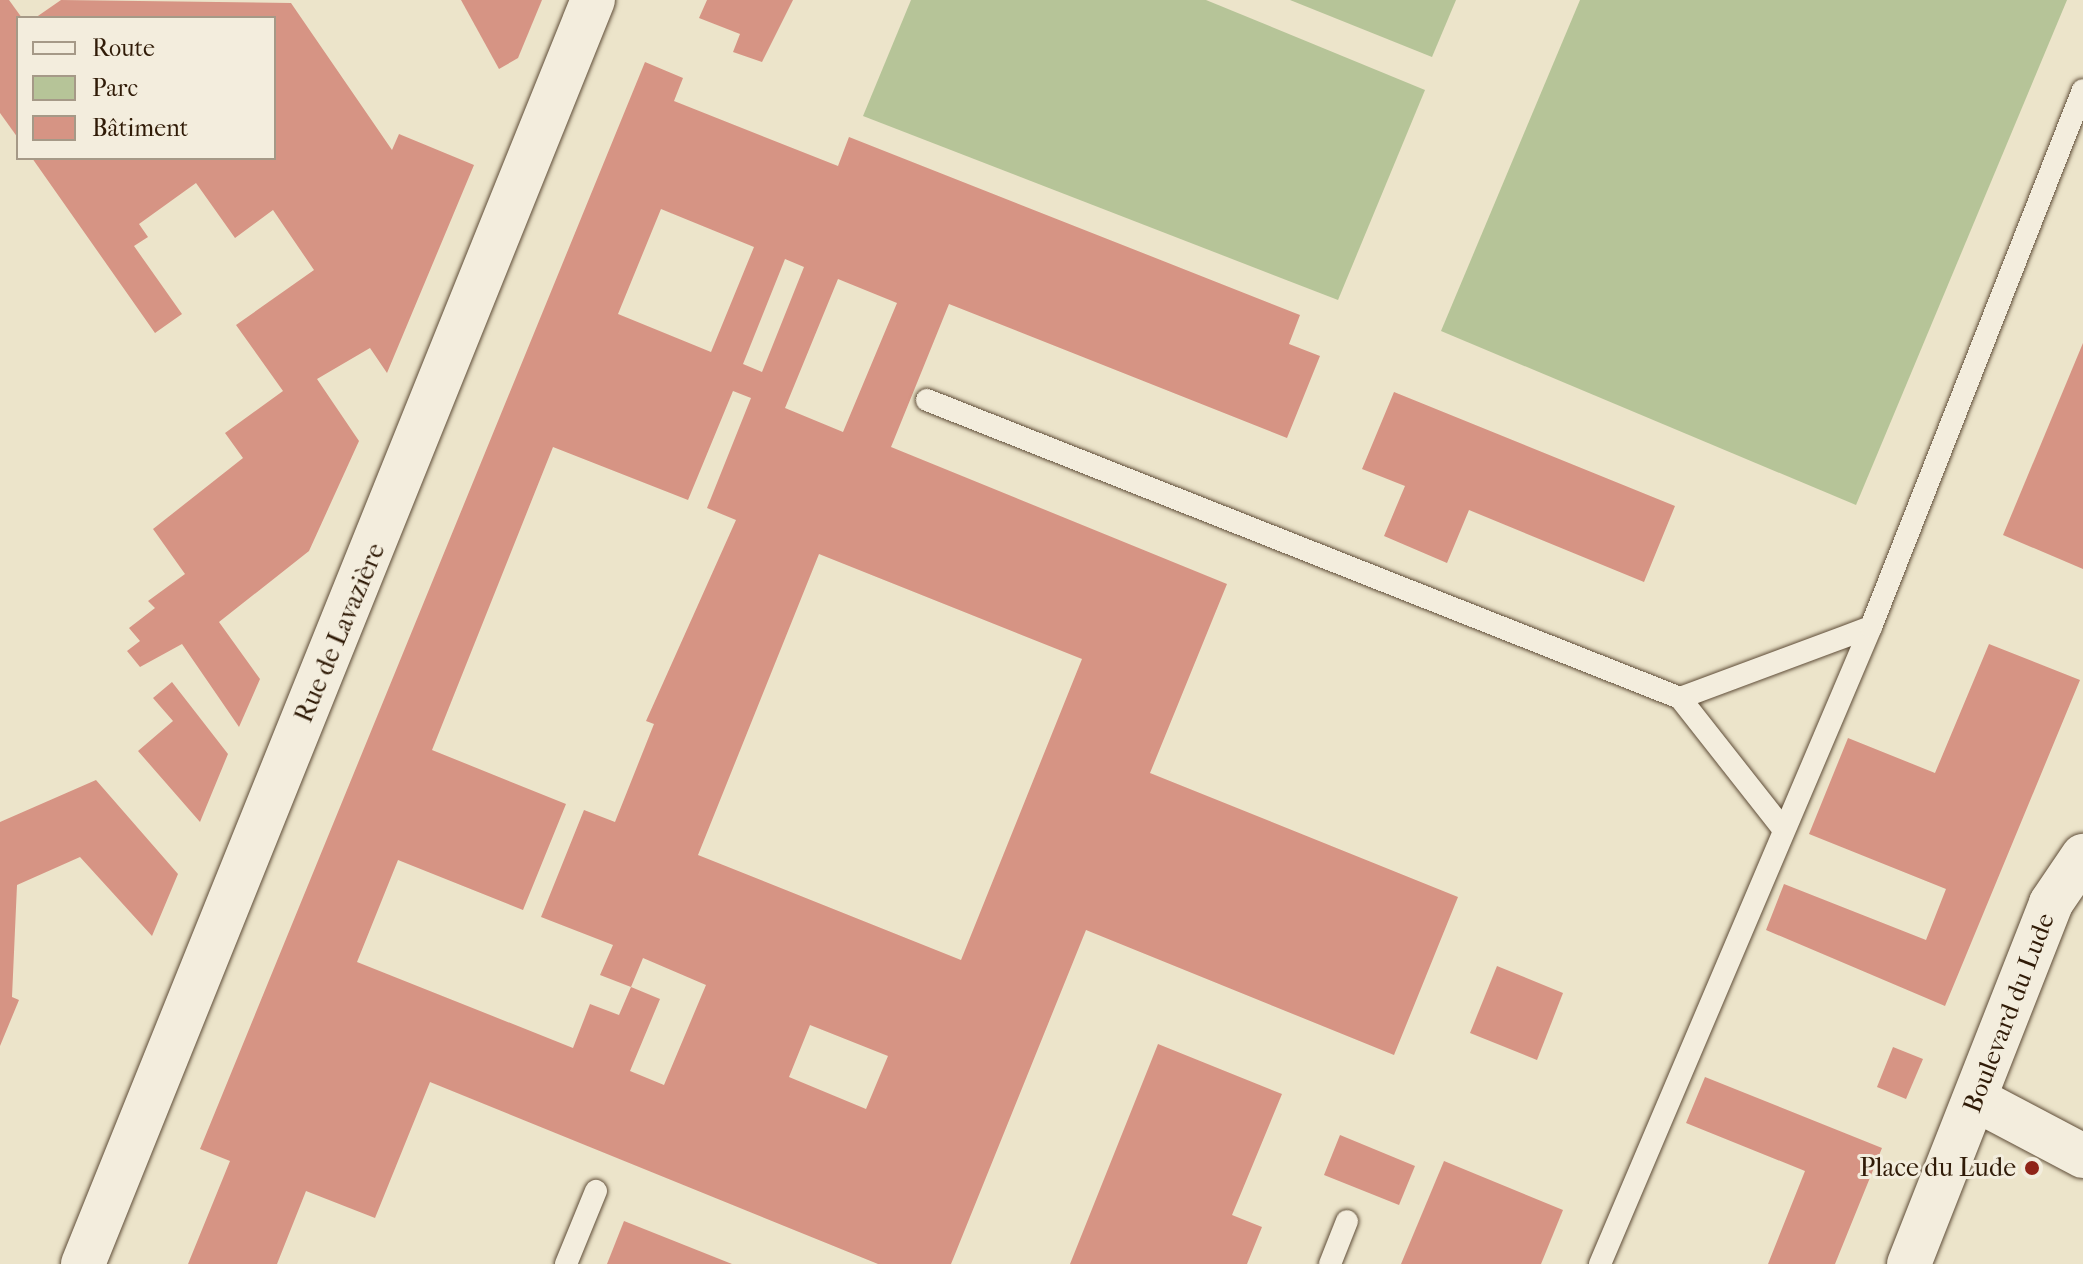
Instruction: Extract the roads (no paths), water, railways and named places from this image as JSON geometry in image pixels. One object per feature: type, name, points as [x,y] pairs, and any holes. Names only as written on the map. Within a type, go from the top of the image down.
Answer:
[{"type":"street","name":"Rue de Lavazière","points":[[83,1264],[593,0]]},
{"type":"street","name":"Boulevard du Lude","points":[[1909,1264],[1977,1100],[2051,903],[2083,856]]},
{"type":"street","points":[[1977,1100],[2083,1156]]},
{"type":"lane","points":[[1600,1264],[1871,627],[2083,90]]},
{"type":"lane","points":[[927,400],[1680,698],[1784,830]]},
{"type":"lane","points":[[1680,698],[1871,627]]},
{"type":"lane","points":[[566,1264],[596,1191]]},
{"type":"lane","points":[[1330,1264],[1347,1221]]},
{"type":"place","name":"Place du Lude","points":[[2032,1168]]}]
